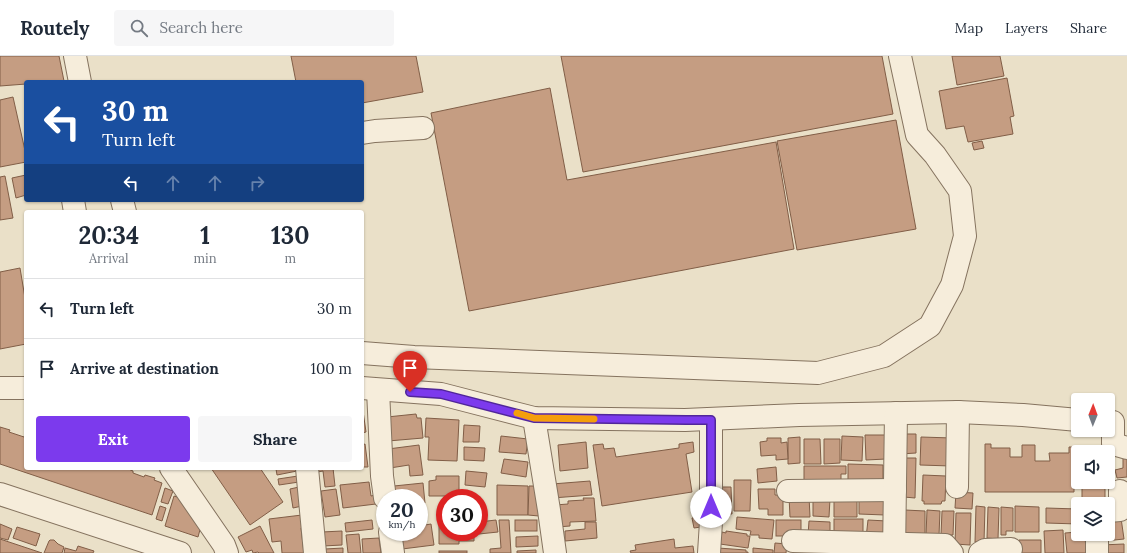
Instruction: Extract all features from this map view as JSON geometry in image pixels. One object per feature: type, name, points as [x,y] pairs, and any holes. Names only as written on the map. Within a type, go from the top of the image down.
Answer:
[{"type":"street","points":[[75,56],[80,80]]},
{"type":"street","points":[[364,352],[414,357],[818,373],[884,356],[930,326],[952,285],[965,236],[960,192],[935,154],[917,135],[900,56]]},
{"type":"street","points":[[364,133],[423,128]]},
{"type":"street","points":[[0,388],[24,388]]},
{"type":"street","points":[[384,489],[370,389],[441,394],[534,418],[711,420],[799,415],[958,412],[1071,419]]},
{"type":"street","points":[[957,487],[958,412]]},
{"type":"street","points":[[894,549],[896,413]]},
{"type":"street","points":[[534,418],[550,510],[555,553]]},
{"type":"street","points":[[709,553],[711,522],[711,420]]},
{"type":"street","points":[[1116,423],[1113,444],[1127,448]]},
{"type":"street","points":[[172,470],[224,544],[227,553]]},
{"type":"street","points":[[307,470],[315,553]]},
{"type":"street","points":[[788,490],[895,490]]},
{"type":"street","points":[[1115,510],[1120,510],[1120,490]]},
{"type":"street","points":[[0,494],[180,553]]},
{"type":"street","points":[[391,541],[393,553]]},
{"type":"street","points":[[1097,541],[1097,553]]},
{"type":"street","points":[[793,542],[894,549],[946,545],[952,553]]},
{"type":"street","points":[[980,553],[985,550],[1011,549]]},
{"type":"building","points":[[0,56],[59,56],[64,80],[24,80],[24,84],[0,86]]},
{"type":"building","points":[[291,56],[416,56],[423,92],[364,103],[364,80],[296,80]]},
{"type":"building","points":[[561,56],[882,56],[893,114],[583,172]]},
{"type":"building","points":[[952,56],[1000,56],[1004,76],[957,85]]},
{"type":"building","points":[[1007,78],[1014,116],[1010,117],[1013,134],[968,142],[964,126],[946,129],[939,91]]},
{"type":"building","points":[[550,88],[567,180],[776,142],[794,249],[469,311],[431,113]]},
{"type":"building","points":[[13,97],[24,146],[24,162],[0,167],[0,100]]},
{"type":"building","points":[[896,120],[916,229],[797,250],[777,141]]},
{"type":"building","points":[[982,141],[984,148],[974,150],[972,143]]},
{"type":"building","points":[[24,175],[24,196],[16,198],[12,178]]},
{"type":"building","points":[[5,176],[13,218],[0,220],[0,177]]},
{"type":"building","points":[[20,268],[24,292],[24,344],[0,349],[0,272]]},
{"type":"building","points":[[416,414],[417,418],[421,418],[423,438],[388,441],[387,417]]},
{"type":"building","points":[[364,418],[366,432],[364,432]]},
{"type":"building","points":[[426,418],[459,420],[457,461],[428,460],[429,437],[425,437]]},
{"type":"building","points":[[464,425],[480,426],[479,442],[463,442]]},
{"type":"building","points":[[0,427],[24,437],[24,470],[131,470],[133,471],[133,473],[144,477],[145,475],[155,478],[154,480],[162,483],[152,515],[0,464]]},
{"type":"building","points":[[900,434],[916,434],[916,453],[900,454]]},
{"type":"building","points":[[865,435],[885,435],[886,459],[866,460]]},
{"type":"building","points":[[501,436],[528,439],[526,454],[499,452]]},
{"type":"building","points":[[842,436],[863,437],[862,461],[841,460]]},
{"type":"building","points":[[800,437],[800,463],[788,464],[788,438]]},
{"type":"building","points":[[921,437],[952,438],[951,466],[920,465]]},
{"type":"building","points":[[767,438],[781,438],[781,443],[787,442],[788,459],[776,460],[776,455],[761,456],[760,442],[767,441]]},
{"type":"building","points":[[804,439],[820,439],[821,464],[804,464]]},
{"type":"building","points":[[824,439],[840,439],[840,463],[824,464]]},
{"type":"building","points":[[586,442],[588,468],[560,471],[558,445]]},
{"type":"building","points":[[693,442],[694,452],[686,454],[692,492],[602,506],[593,445],[603,444],[604,449],[614,448],[616,457],[679,448],[679,444]]},
{"type":"building","points":[[365,444],[368,467],[364,467]]},
{"type":"building","points":[[985,444],[991,444],[991,448],[1010,448],[1010,457],[1022,457],[1022,445],[1035,445],[1035,461],[1050,461],[1049,453],[1069,453],[1069,447],[1071,447],[1071,489],[1074,489],[1074,492],[985,492]]},
{"type":"building","points":[[419,445],[423,475],[410,476],[409,465],[390,468],[388,449]]},
{"type":"building","points":[[464,447],[485,448],[484,461],[464,460]]},
{"type":"building","points":[[1123,456],[1127,457],[1127,477],[1117,478],[1115,470],[1123,468]]},
{"type":"building","points":[[902,458],[916,458],[915,498],[904,497]]},
{"type":"building","points":[[504,459],[528,462],[526,477],[501,473]]},
{"type":"building","points":[[848,464],[883,465],[883,484],[848,483]]},
{"type":"building","points":[[804,466],[846,466],[846,474],[841,474],[841,484],[804,482]]},
{"type":"building","points":[[776,467],[777,481],[758,483],[757,469]]},
{"type":"building","points":[[212,470],[261,470],[283,502],[250,525]]},
{"type":"building","points":[[276,470],[297,470],[297,471],[277,475]]},
{"type":"building","points":[[317,470],[333,470],[335,486],[325,487],[323,471],[317,472]]},
{"type":"building","points":[[466,471],[487,473],[485,487],[465,485]]},
{"type":"building","points":[[923,475],[946,476],[945,501],[942,501],[941,504],[924,504],[924,501],[922,501]]},
{"type":"building","points":[[298,476],[299,482],[279,485],[278,479]]},
{"type":"building","points":[[436,476],[459,476],[459,489],[436,489],[436,496],[429,496],[429,481],[436,480]]},
{"type":"building","points":[[734,480],[751,480],[750,511],[734,511]]},
{"type":"building","points":[[590,481],[592,495],[552,498],[552,484]]},
{"type":"building","points":[[369,482],[371,496],[375,495],[376,504],[343,508],[340,485]]},
{"type":"building","points":[[423,483],[424,489],[394,489],[394,486]]},
{"type":"building","points":[[497,485],[528,486],[528,515],[497,515]]},
{"type":"building","points":[[529,486],[535,486],[539,516],[528,515]]},
{"type":"building","points":[[299,487],[302,506],[293,508],[290,489]]},
{"type":"building","points":[[719,487],[731,487],[732,514],[719,514]]},
{"type":"building","points":[[165,488],[173,491],[168,504],[161,502]]},
{"type":"building","points":[[336,489],[340,515],[325,517],[321,491]]},
{"type":"building","points":[[758,489],[775,489],[775,495],[783,495],[783,515],[768,515],[768,509],[759,509]]},
{"type":"building","points":[[1082,489],[1105,489],[1105,497],[1082,497]]},
{"type":"building","points":[[956,492],[973,493],[972,509],[955,508]]},
{"type":"building","points":[[859,494],[886,495],[885,515],[859,514]]},
{"type":"building","points":[[174,496],[184,499],[201,526],[198,537],[165,526]]},
{"type":"building","points":[[789,496],[809,496],[810,517],[790,517]]},
{"type":"building","points":[[834,496],[857,497],[857,517],[834,517]]},
{"type":"building","points":[[583,498],[594,498],[596,521],[570,522],[570,526],[557,527],[555,505],[568,504],[568,501],[584,500]]},
{"type":"building","points":[[813,499],[830,499],[829,517],[813,516]]},
{"type":"building","points":[[160,506],[166,508],[162,521],[156,519]]},
{"type":"building","points":[[976,506],[985,507],[984,542],[975,542]]},
{"type":"building","points":[[1015,506],[1039,507],[1039,532],[1015,532]]},
{"type":"building","points":[[988,507],[999,508],[998,539],[987,538]]},
{"type":"building","points":[[1001,507],[1013,508],[1013,531],[1006,531],[1006,535],[1001,535]]},
{"type":"building","points":[[1046,508],[1071,509],[1071,524],[1046,523]]},
{"type":"building","points":[[905,510],[925,511],[925,534],[904,533]]},
{"type":"building","points":[[927,510],[940,511],[939,535],[926,535]]},
{"type":"building","points":[[942,511],[954,511],[953,535],[941,535]]},
{"type":"building","points":[[956,513],[971,513],[970,545],[955,544]]},
{"type":"building","points":[[302,515],[304,527],[301,528],[304,553],[282,553],[281,541],[272,542],[269,519]]},
{"type":"building","points":[[700,517],[701,527],[694,528],[692,518]]},
{"type":"building","points":[[737,517],[774,520],[772,539],[759,538],[759,535],[750,535],[751,531],[736,529]]},
{"type":"building","points":[[1121,518],[1124,539],[1115,540],[1115,519]]},
{"type":"building","points":[[834,519],[863,519],[863,537],[834,537]]},
{"type":"building","points":[[372,520],[373,529],[346,532],[345,523]]},
{"type":"building","points":[[496,520],[498,532],[488,533],[488,521]]},
{"type":"building","points":[[499,520],[509,520],[511,553],[490,553],[490,549],[501,548]]},
{"type":"building","points":[[515,520],[537,520],[537,531],[515,531]]},
{"type":"building","points":[[776,520],[801,520],[801,536],[776,536]]},
{"type":"building","points":[[868,520],[887,521],[885,539],[866,538]]},
{"type":"building","points":[[809,521],[830,522],[830,536],[808,535]]},
{"type":"building","points":[[585,522],[596,522],[597,538],[565,541],[565,531],[585,529]]},
{"type":"building","points":[[0,524],[12,529],[8,540],[0,538]]},
{"type":"building","points":[[428,524],[431,524],[434,545],[402,549],[399,541],[428,541]]},
{"type":"building","points":[[260,526],[274,553],[253,553],[252,550],[246,552],[238,537]]},
{"type":"building","points":[[17,527],[40,534],[36,546],[13,538]]},
{"type":"building","points":[[1063,530],[1064,553],[1045,553],[1044,531]]},
{"type":"building","points":[[342,531],[342,545],[323,546],[322,532]]},
{"type":"building","points":[[726,531],[747,534],[747,536],[750,536],[748,548],[720,544],[722,532],[726,533]]},
{"type":"building","points":[[1065,533],[1071,533],[1071,541],[1085,541],[1086,553],[1067,553]]},
{"type":"building","points":[[359,534],[361,553],[348,553],[346,535]]},
{"type":"building","points":[[538,536],[538,546],[516,547],[516,537]]},
{"type":"building","points":[[376,538],[376,541],[379,541],[381,553],[363,553],[362,539]]},
{"type":"building","points":[[0,539],[42,553],[0,553]]},
{"type":"building","points":[[674,539],[675,548],[693,546],[694,553],[631,553],[630,551],[636,550],[635,545]]},
{"type":"building","points":[[50,540],[54,540],[64,547],[62,553],[44,553]]},
{"type":"building","points":[[1019,540],[1041,540],[1041,553],[1018,553]]},
{"type":"building","points":[[439,541],[459,541],[459,544],[439,544]]},
{"type":"building","points":[[775,543],[787,544],[786,553],[774,553]]},
{"type":"building","points":[[1124,544],[1124,553],[1101,553],[1101,545]]},
{"type":"building","points":[[78,546],[94,551],[93,553],[64,553],[65,548],[76,551]]},
{"type":"building","points":[[343,548],[343,553],[325,553],[325,549]]},
{"type":"building","points":[[718,548],[746,550],[748,553],[717,553]]},
{"type":"building","points":[[753,548],[773,550],[773,553],[753,553]]},
{"type":"building","points":[[536,550],[536,553],[517,553],[517,551]]},
{"type":"building","points":[[439,551],[467,551],[467,553],[439,553]]},
{"type":"slow traffic","points":[[517,413],[534,418],[594,419]]},
{"type":"route","points":[[410,392],[441,394],[534,418],[711,420],[711,507]]}]
